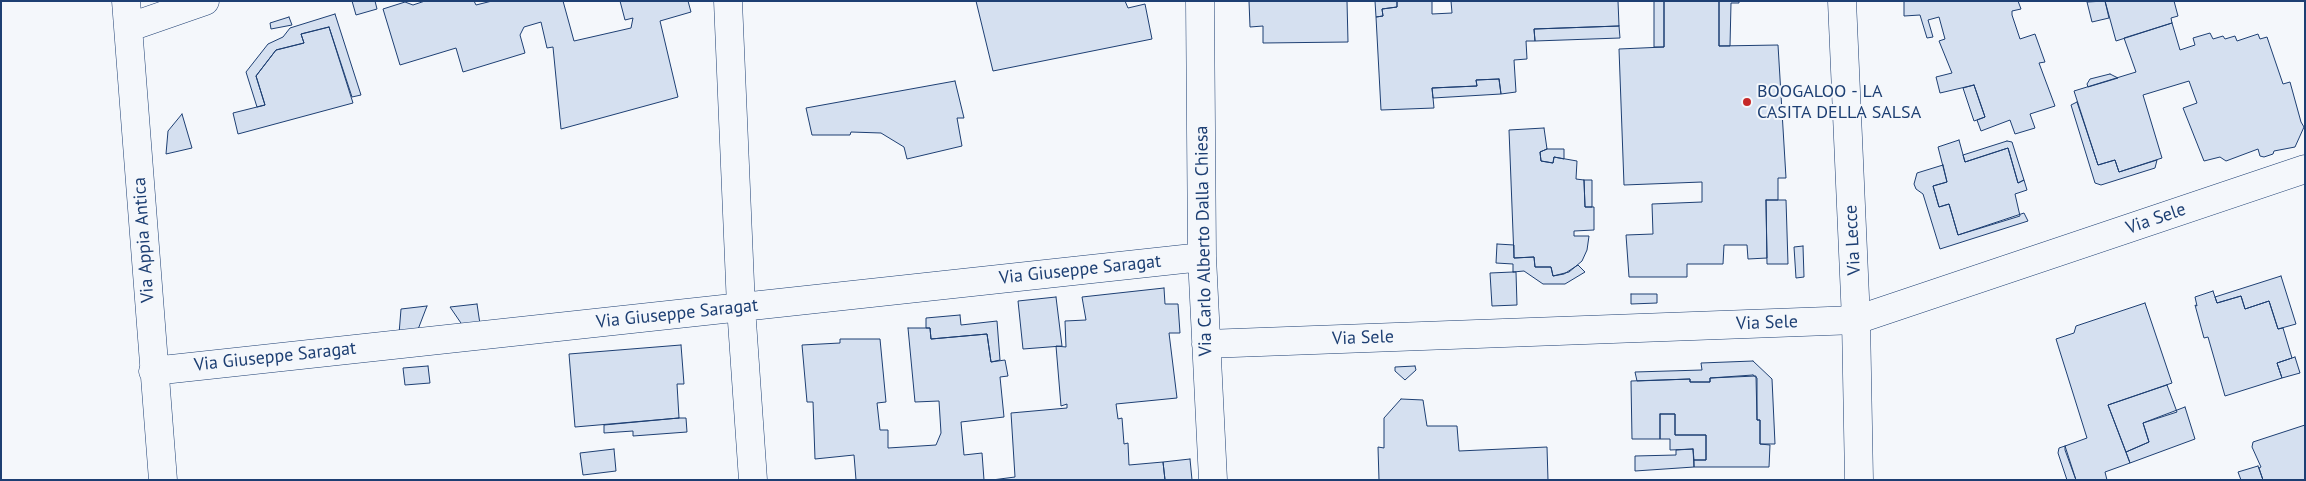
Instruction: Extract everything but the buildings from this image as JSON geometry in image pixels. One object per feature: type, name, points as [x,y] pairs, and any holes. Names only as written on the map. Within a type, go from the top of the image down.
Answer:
[{"type":"street","points":[[128,14],[206,1]]},
{"type":"street","points":[[728,1],[742,307],[753,480]]},
{"type":"street","name":"Via Carlo Alberto Dalla Chiesa","points":[[1200,1],[1202,257],[1213,480]]},
{"type":"street","name":"Via Lecce","points":[[1842,1],[1856,320],[1859,480]]},
{"type":"street","name":"Via Appia Antica","points":[[128,14],[153,371],[163,480]]},
{"type":"street","name":"Via Sele","points":[[1206,344],[1856,320],[2305,169]]},
{"type":"street","name":"Via Giuseppe Saragat","points":[[153,371],[1202,257]]},
{"type":"place","name":"BOOGALOO - LA CASITA DELLA SALSA","points":[[1747,102]]}]
